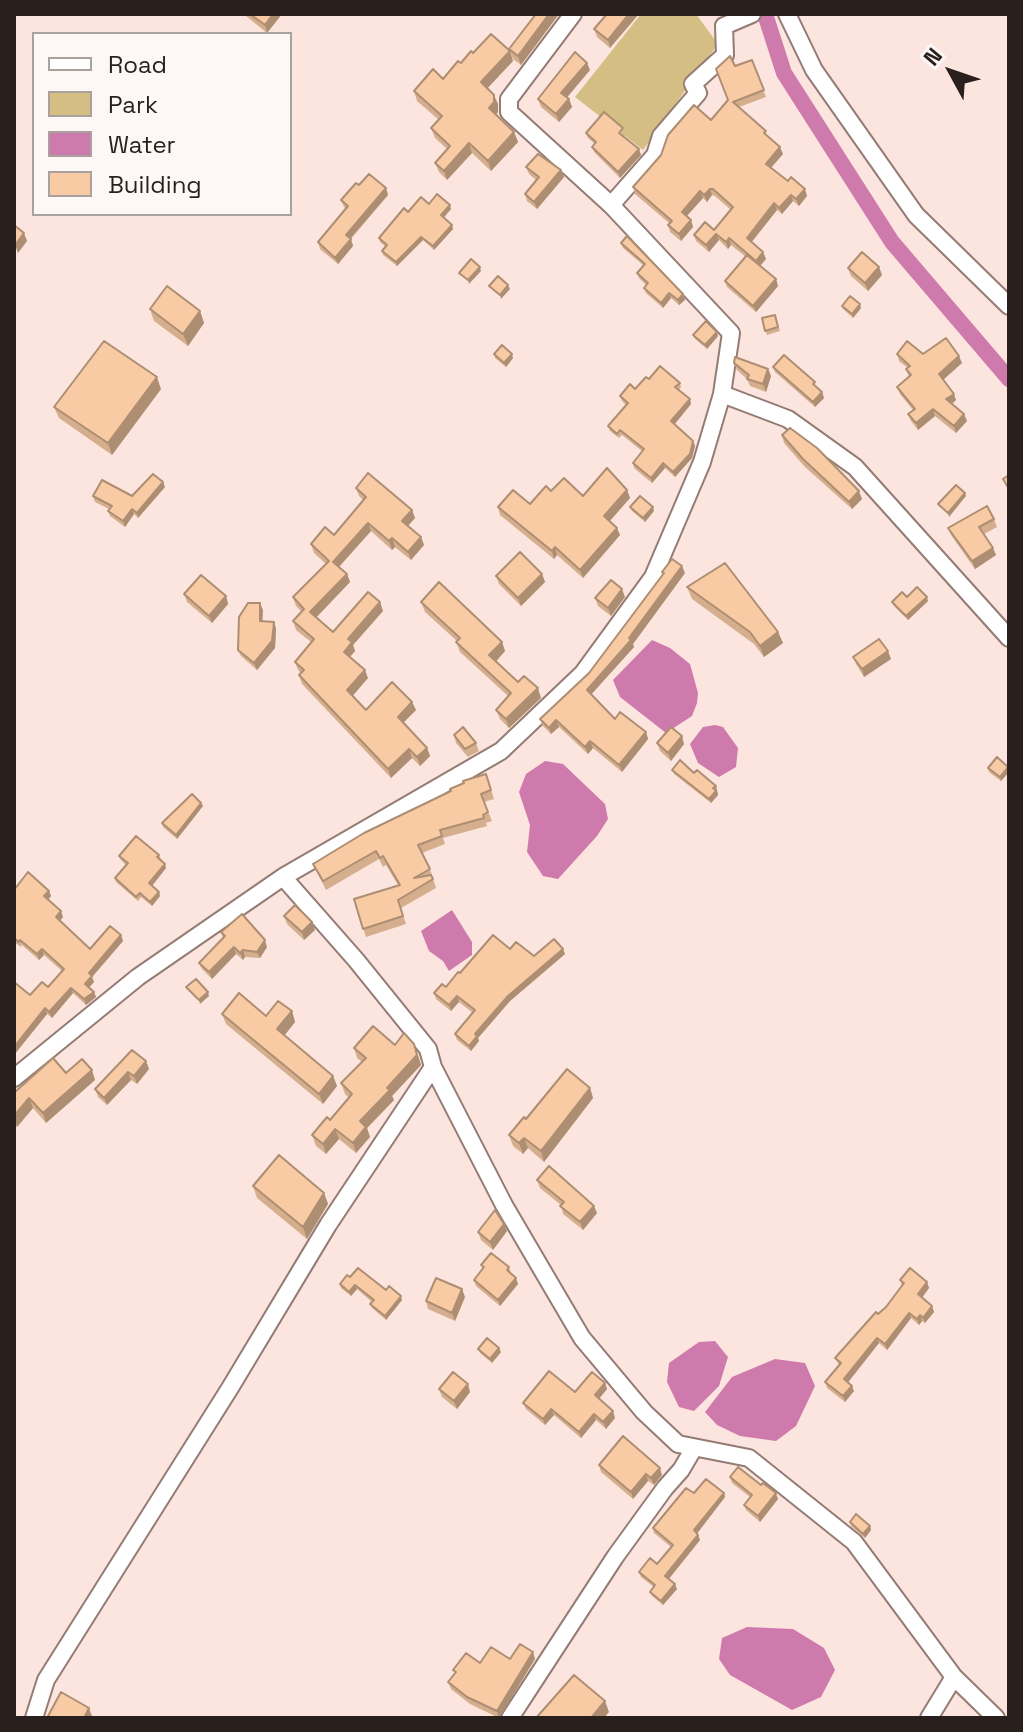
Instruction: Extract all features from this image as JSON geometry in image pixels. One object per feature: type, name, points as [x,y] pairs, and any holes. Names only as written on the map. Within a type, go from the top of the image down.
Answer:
[{"type":"street","points":[[14,1078],[138,977],[283,877],[501,751],[583,673],[653,577],[702,462],[722,394],[731,333],[611,205],[509,112],[509,99],[573,14]]},
{"type":"street","points":[[611,205],[655,155],[663,132],[697,96],[694,84],[725,55],[724,26],[752,14]]},
{"type":"street","points":[[787,14],[814,70],[916,215],[1009,306]]},
{"type":"street","points":[[722,394],[788,419],[855,467],[1009,638]]},
{"type":"street","points":[[283,877],[428,1049],[433,1067],[504,1205],[582,1338],[644,1412],[678,1444],[749,1458],[854,1542],[954,1677],[996,1718]]},
{"type":"street","points":[[34,1718],[46,1680],[230,1388],[328,1225],[433,1067]]},
{"type":"street","points":[[510,1718],[615,1557],[694,1448]]},
{"type":"street","points":[[929,1718],[954,1677]]},
{"type":"green space","points":[[641,14],[696,14],[718,44],[643,150],[575,97]]},
{"type":"water","points":[[652,640],[670,648],[690,664],[698,693],[692,716],[666,733],[620,697],[613,680]]},
{"type":"water","points":[[703,727],[723,727],[738,748],[736,767],[719,777],[698,763],[690,744]]},
{"type":"water","points":[[545,761],[563,764],[605,804],[608,819],[597,836],[558,879],[543,876],[527,852],[530,825],[519,792],[526,774]]},
{"type":"water","points":[[452,910],[472,942],[472,955],[449,971],[443,961],[429,951],[421,931]]},
{"type":"water","points":[[715,1341],[728,1357],[719,1386],[694,1411],[679,1407],[667,1382],[669,1363],[699,1342]]},
{"type":"water","points":[[775,1359],[805,1363],[815,1386],[796,1426],[776,1441],[740,1436],[717,1425],[705,1412],[732,1377]]},
{"type":"water","points":[[747,1627],[793,1629],[824,1648],[835,1670],[821,1697],[792,1710],[730,1675],[719,1659],[722,1638]]},
{"type":"building","points":[[250,14],[273,14],[265,25]]},
{"type":"building","points":[[536,14],[549,14],[518,56],[509,49]]},
{"type":"building","points":[[607,14],[629,14],[608,40],[594,29]]},
{"type":"building","points":[[491,34],[510,51],[481,82],[494,95],[494,102],[489,108],[514,132],[488,161],[469,143],[444,171],[435,163],[450,146],[431,128],[442,116],[414,91],[433,69],[443,79],[458,61],[461,63]]},
{"type":"building","points":[[575,52],[587,63],[561,93],[569,99],[556,114],[538,99]]},
{"type":"building","points":[[730,56],[735,66],[752,60],[764,90],[733,102],[780,147],[766,164],[788,181],[791,177],[805,189],[796,199],[791,195],[779,208],[774,203],[747,238],[763,252],[756,261],[729,238],[726,242],[716,234],[706,245],[694,235],[705,222],[714,230],[733,207],[713,189],[704,195],[700,191],[682,212],[691,220],[679,234],[668,225],[672,221],[633,187],[661,155],[668,135],[694,105],[711,120],[728,100],[716,69]]},
{"type":"building","points":[[604,112],[623,128],[619,133],[639,149],[618,172],[592,147],[596,142],[586,133]]},
{"type":"building","points":[[538,154],[561,170],[534,202],[525,194],[539,177],[526,167]]},
{"type":"building","points":[[369,174],[386,188],[346,235],[351,239],[335,258],[318,242],[348,206],[341,200]]},
{"type":"building","points":[[437,194],[450,205],[441,215],[452,225],[433,246],[421,237],[396,262],[382,251],[387,245],[379,238],[404,208],[408,212],[421,197],[429,204]]},
{"type":"building","points":[[14,225],[24,233],[15,245],[14,244]]},
{"type":"building","points":[[627,236],[683,294],[678,300],[669,293],[661,303],[644,288],[648,283],[637,273],[645,264],[621,243]]},
{"type":"building","points":[[862,252],[879,267],[865,283],[848,268]]},
{"type":"building","points":[[747,255],[776,279],[753,306],[725,281]]},
{"type":"building","points":[[471,259],[480,267],[468,280],[459,273]]},
{"type":"building","points":[[498,276],[508,285],[500,295],[489,286]]},
{"type":"building","points":[[167,286],[200,311],[183,334],[150,309]]},
{"type":"building","points":[[850,296],[860,304],[852,314],[842,306]]},
{"type":"building","points":[[775,315],[778,327],[765,331],[762,318]]},
{"type":"building","points":[[706,321],[717,332],[705,345],[693,335]]},
{"type":"building","points":[[946,338],[959,356],[939,374],[954,394],[946,399],[964,414],[954,426],[933,409],[916,423],[908,414],[915,409],[897,387],[911,375],[906,369],[910,366],[897,354],[907,341],[923,354]]},
{"type":"building","points":[[104,341],[157,377],[108,443],[54,407]]},
{"type":"building","points":[[502,345],[512,354],[504,363],[494,354]]},
{"type":"building","points":[[784,355],[822,392],[813,402],[773,367]]},
{"type":"building","points":[[735,357],[768,369],[763,384],[747,379],[749,375],[734,363]]},
{"type":"building","points":[[660,366],[680,383],[675,387],[690,399],[671,421],[693,441],[690,454],[673,472],[663,463],[651,478],[633,463],[644,449],[620,430],[617,434],[608,426],[628,403],[620,396],[630,384],[635,389]]},
{"type":"building","points":[[790,428],[817,448],[859,491],[849,502],[782,435]]},
{"type":"building","points":[[607,468],[627,490],[604,516],[617,528],[580,570],[555,547],[552,551],[498,507],[513,490],[530,504],[546,486],[551,491],[564,478],[583,496]]},
{"type":"building","points":[[368,473],[412,510],[402,521],[421,537],[408,552],[368,523],[333,562],[347,574],[310,612],[333,632],[368,592],[380,602],[348,639],[352,642],[344,652],[365,670],[347,690],[366,710],[392,682],[412,702],[398,717],[427,748],[417,757],[409,749],[388,769],[299,675],[304,670],[295,662],[314,639],[293,621],[304,609],[293,597],[329,561],[311,544],[325,527],[334,535],[366,497],[356,488]]},
{"type":"building","points":[[153,474],[163,482],[137,513],[132,509],[123,521],[108,511],[112,506],[93,496],[102,480],[132,496]]},
{"type":"building","points":[[1009,475],[1009,489],[1003,479]]},
{"type":"building","points":[[956,485],[965,493],[948,513],[938,504]]},
{"type":"building","points":[[640,496],[653,507],[643,518],[630,507]]},
{"type":"building","points":[[987,506],[994,519],[979,527],[993,548],[972,561],[948,528]]},
{"type":"building","points":[[520,552],[542,574],[518,598],[496,576]]},
{"type":"building","points":[[672,559],[682,566],[629,638],[631,640],[587,690],[615,719],[620,712],[646,732],[619,765],[590,741],[585,747],[556,720],[549,728],[540,719],[589,673]]},
{"type":"building","points":[[725,563],[778,632],[760,646],[750,632],[687,587]]},
{"type":"building","points":[[201,575],[226,596],[209,616],[184,594]]},
{"type":"building","points":[[611,580],[622,589],[608,608],[595,598]]},
{"type":"building","points":[[439,582],[502,642],[489,655],[518,682],[524,676],[538,688],[506,719],[496,710],[511,693],[456,642],[460,638],[421,602]]},
{"type":"building","points":[[917,587],[927,597],[906,616],[892,602],[902,592],[907,597]]},
{"type":"building","points":[[248,603],[260,603],[260,621],[274,622],[272,641],[254,663],[238,650],[239,617]]},
{"type":"building","points":[[879,639],[888,651],[862,669],[853,657]]},
{"type":"building","points":[[463,727],[476,743],[465,749],[454,735]]},
{"type":"building","points":[[671,727],[682,736],[668,753],[657,743]]},
{"type":"building","points":[[997,757],[1008,767],[1000,777],[988,768]]},
{"type":"building","points":[[680,760],[716,786],[709,799],[672,770]]},
{"type":"building","points":[[486,774],[491,790],[481,794],[488,812],[483,815],[484,818],[440,830],[442,836],[418,845],[430,869],[414,878],[431,875],[433,879],[398,900],[403,916],[363,929],[354,899],[400,885],[383,856],[380,858],[376,851],[323,881],[313,864],[364,833],[451,791],[463,781]]},
{"type":"building","points":[[192,794],[201,803],[176,835],[162,823]]},
{"type":"building","points":[[136,836],[165,864],[149,883],[159,892],[150,902],[140,893],[136,897],[115,878],[128,863],[119,856]]},
{"type":"building","points":[[28,872],[49,891],[44,896],[61,911],[56,917],[90,949],[110,926],[121,935],[89,973],[92,976],[85,984],[94,992],[84,999],[71,988],[49,1012],[45,1008],[14,1047],[14,982],[30,995],[42,982],[48,987],[64,969],[42,949],[37,954],[14,938],[14,890]]},
{"type":"building","points":[[295,905],[312,922],[302,932],[284,916]]},
{"type":"building","points":[[242,914],[265,940],[257,952],[243,950],[240,953],[234,947],[209,972],[199,963],[225,936],[221,932]]},
{"type":"building","points":[[493,935],[510,949],[516,942],[534,956],[554,939],[563,949],[508,996],[475,1034],[477,1036],[469,1046],[455,1034],[475,1010],[457,996],[449,1005],[434,993],[442,984],[446,987]]},
{"type":"building","points":[[196,979],[208,992],[199,1000],[186,987]]},
{"type":"building","points":[[239,993],[266,1016],[278,1001],[292,1011],[277,1029],[333,1076],[319,1094],[222,1014]]},
{"type":"building","points":[[373,1026],[395,1045],[404,1033],[414,1044],[417,1055],[387,1088],[390,1090],[360,1121],[366,1127],[353,1143],[335,1129],[323,1144],[312,1135],[327,1117],[330,1120],[352,1094],[341,1083],[366,1058],[354,1048]]},
{"type":"building","points":[[132,1050],[146,1061],[134,1076],[128,1072],[104,1098],[95,1089]]},
{"type":"building","points":[[53,1058],[66,1073],[82,1059],[92,1070],[43,1113],[29,1098],[14,1116],[14,1089],[16,1091]]},
{"type":"building","points":[[567,1069],[590,1088],[541,1151],[524,1138],[519,1143],[509,1135]]},
{"type":"building","points":[[279,1155],[324,1193],[303,1227],[253,1186]]},
{"type":"building","points":[[549,1166],[594,1206],[580,1222],[560,1206],[564,1202],[537,1180]]},
{"type":"building","points":[[495,1210],[504,1224],[490,1242],[478,1232]]},
{"type":"building","points":[[491,1253],[509,1267],[507,1270],[516,1278],[498,1300],[474,1280]]},
{"type":"building","points":[[358,1268],[386,1290],[389,1286],[401,1296],[385,1316],[370,1304],[374,1300],[355,1285],[349,1292],[340,1284]]},
{"type":"building","points":[[910,1268],[927,1282],[918,1294],[932,1306],[923,1318],[920,1315],[917,1319],[909,1313],[885,1344],[877,1338],[844,1379],[852,1386],[843,1396],[825,1382],[841,1363],[835,1358],[876,1312],[878,1314],[886,1307],[904,1283],[900,1280]]},
{"type":"building","points":[[436,1278],[462,1289],[452,1313],[426,1301]]},
{"type":"building","points":[[487,1338],[499,1348],[490,1359],[478,1349]]},
{"type":"building","points":[[549,1371],[575,1392],[592,1372],[605,1383],[595,1395],[613,1411],[603,1422],[594,1414],[579,1432],[551,1409],[543,1419],[523,1403]]},
{"type":"building","points":[[453,1372],[468,1384],[454,1401],[439,1389]]},
{"type":"building","points":[[623,1436],[660,1468],[651,1478],[646,1474],[631,1492],[599,1465]]},
{"type":"building","points":[[738,1467],[776,1493],[758,1516],[744,1505],[752,1495],[730,1477]]},
{"type":"building","points":[[706,1479],[724,1493],[694,1530],[698,1535],[665,1576],[675,1584],[661,1601],[650,1592],[655,1585],[639,1572],[650,1558],[657,1564],[673,1545],[653,1528],[686,1488],[694,1493]]},
{"type":"building","points":[[856,1514],[870,1526],[863,1534],[850,1522]]},
{"type":"building","points":[[520,1644],[533,1652],[497,1711],[467,1697],[448,1682],[466,1653],[480,1663],[491,1647],[510,1659]]},
{"type":"building","points":[[574,1675],[605,1701],[591,1718],[536,1718]]},
{"type":"building","points":[[61,1692],[89,1708],[84,1718],[48,1716]]},
{"type":"waterway","points":[[765,14],[784,73],[892,242],[1009,379]]}]
